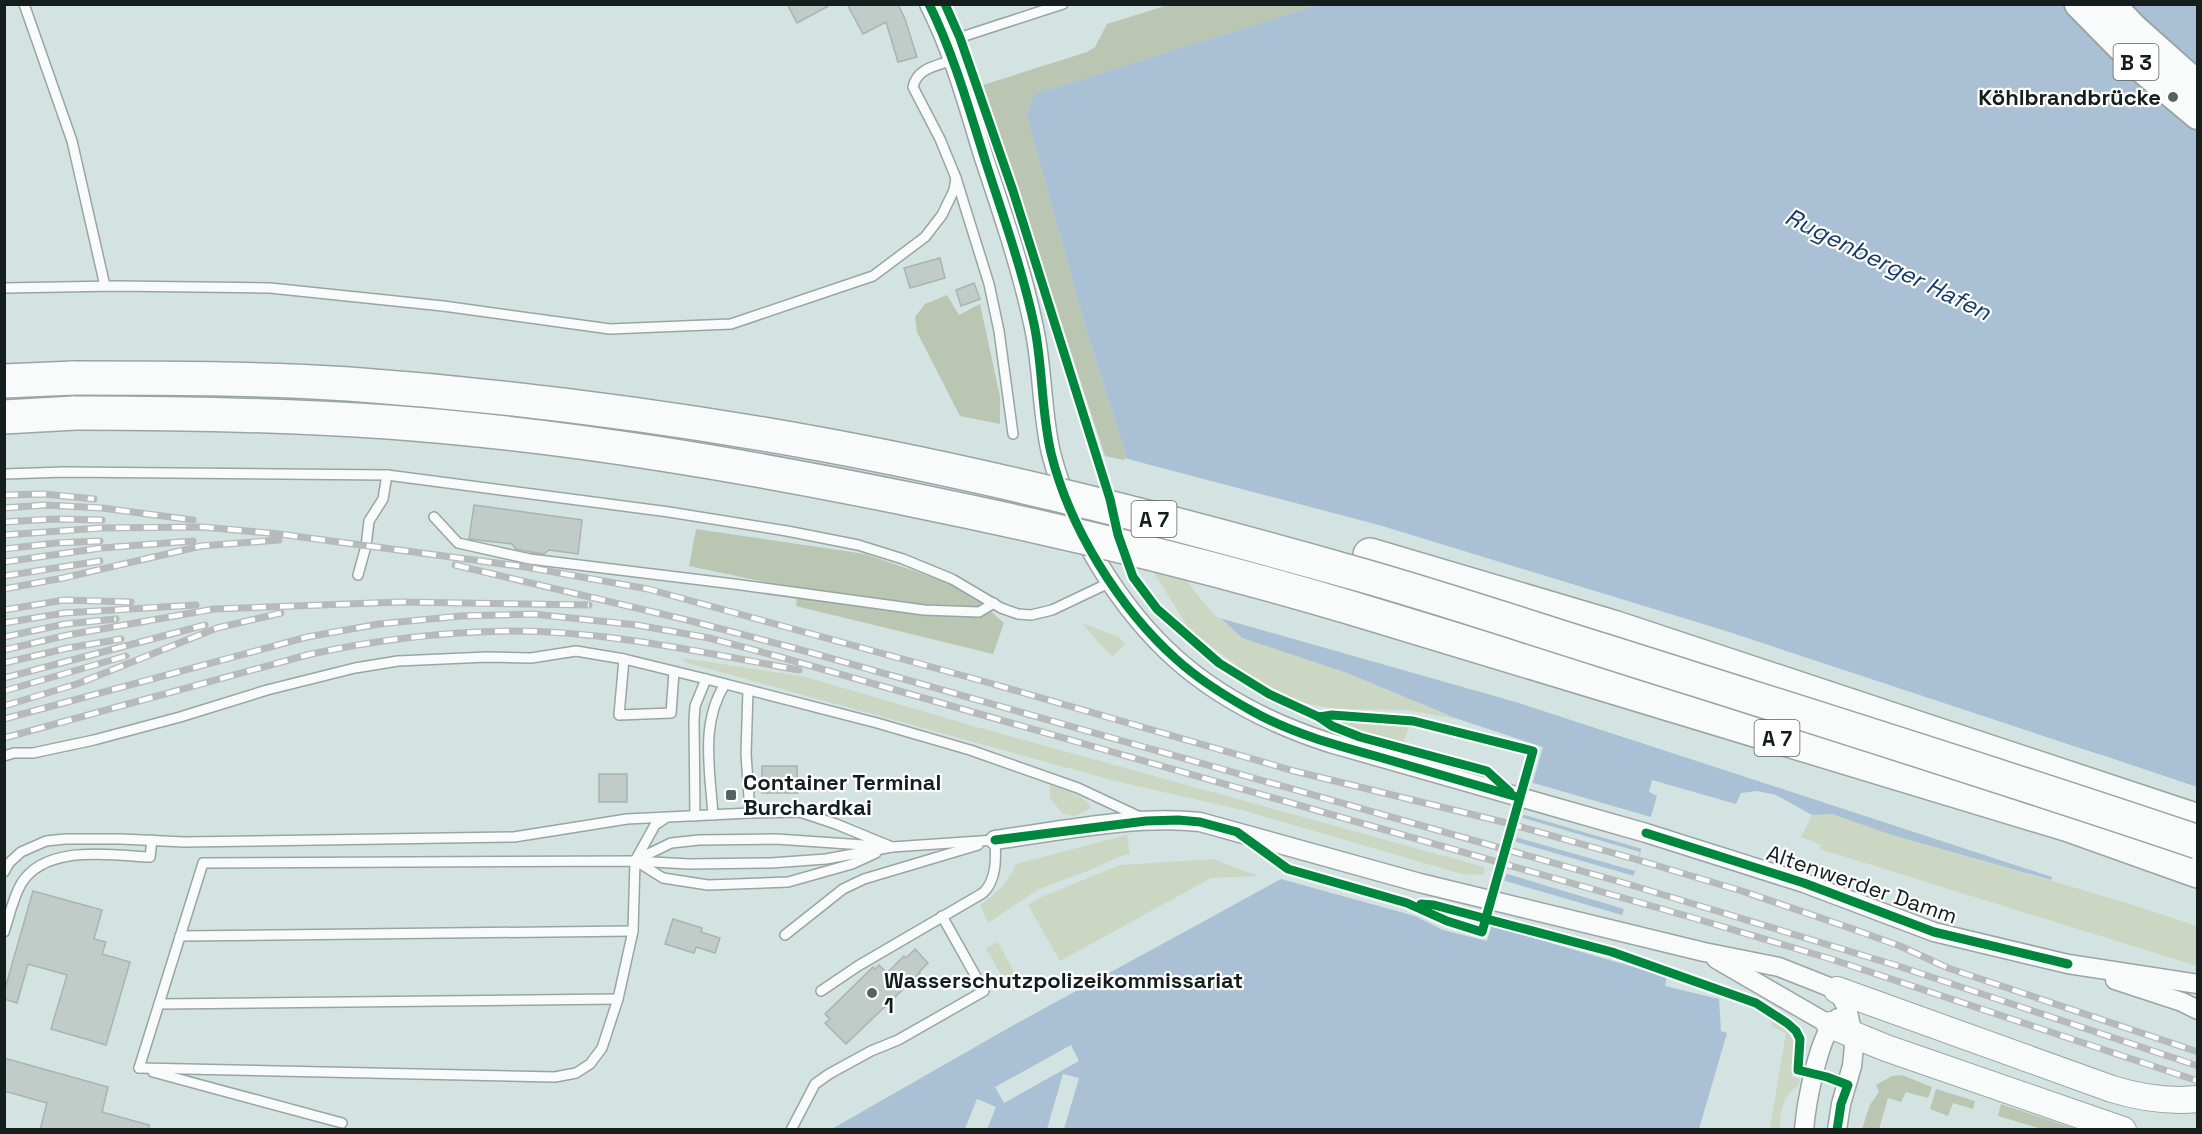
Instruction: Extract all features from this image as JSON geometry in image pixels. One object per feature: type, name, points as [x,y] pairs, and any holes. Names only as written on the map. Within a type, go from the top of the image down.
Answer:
[{"type":"highway","name":"A 7","points":[[4,360],[156,357],[348,363],[596,388],[842,427],[1179,504],[1370,555],[1613,627],[2198,821]]},
{"type":"highway","name":"A 7","points":[[4,381],[74,378],[214,378],[348,384],[474,395],[764,434],[897,459],[1107,507],[1364,576],[1991,772],[2198,842]]},
{"type":"highway","name":"A 7","points":[[4,417],[75,413],[267,416],[390,423],[505,434],[710,461],[982,514],[1274,585],[2069,825],[2198,871]]},
{"type":"main road","name":"B 3","points":[[2079,4],[2144,70],[2198,115]]},
{"type":"main road","name":"B 3","points":[[2110,4],[2158,52],[2198,86]]},
{"type":"street","name":"Altenwerder Damm","points":[[929,4],[953,60],[1020,270],[1042,370],[1050,450],[1057,472],[1082,534],[1111,582],[1150,633],[1177,660],[1253,712],[1300,734],[1646,833],[1804,883],[1934,932],[2068,964],[2198,984]]},
{"type":"street","points":[[995,840],[1146,821],[1200,822],[1484,899],[1704,952],[1779,967],[2039,1064],[2141,1098],[2198,1099]]},
{"type":"street","points":[[1704,952],[1886,1048],[2123,1130]]},
{"type":"street","name":"Altenwerder Damm","points":[[2068,964],[2182,1002],[2198,1010]]},
{"type":"street","points":[[1837,990],[1844,1001],[1844,1024],[1852,1066],[1841,1104],[1837,1130]]},
{"type":"street","points":[[1844,1024],[1905,1013]]},
{"type":"street","points":[[1804,1130],[1812,1083],[1844,1024]]},
{"type":"street","points":[[1848,1086],[1862,1064],[1886,1048]]},
{"type":"lane","points":[[24,4],[72,141],[105,286]]},
{"type":"lane","points":[[946,42],[1063,4]]},
{"type":"lane","points":[[953,60],[926,69],[915,77],[913,87],[940,139],[956,178],[989,284],[999,331],[1013,434]]},
{"type":"lane","points":[[4,288],[105,286],[270,288],[443,306],[610,329],[731,324],[873,276],[925,237],[942,215],[954,190],[956,178]]},
{"type":"lane","points":[[4,474],[64,472],[387,475],[669,512],[858,545],[903,559],[952,579],[1018,614],[1031,615],[1052,610],[1111,582]]},
{"type":"lane","points":[[358,575],[366,546],[369,521],[382,499],[387,475]]},
{"type":"lane","points":[[434,517],[458,543],[530,559],[924,610],[979,612],[994,603]]},
{"type":"lane","points":[[4,756],[14,753],[33,753],[94,740],[289,684],[398,661],[487,657],[531,658],[576,651],[624,659],[706,679],[877,723],[970,750],[1078,788],[1146,821]]},
{"type":"lane","points":[[624,659],[619,715],[671,713],[674,672]]},
{"type":"lane","points":[[695,816],[695,706],[706,679]]},
{"type":"lane","points":[[713,815],[709,734],[711,712],[725,684]]},
{"type":"lane","points":[[748,690],[746,754],[750,813]]},
{"type":"lane","points":[[4,872],[9,863],[21,852],[46,841],[76,839],[184,842],[514,837],[627,819],[750,813],[800,812],[892,847]]},
{"type":"lane","points":[[139,1068],[555,1077],[576,1073],[590,1064],[603,1048],[618,999],[633,931],[635,861],[655,825],[667,817]]},
{"type":"lane","points":[[635,861],[671,843],[699,840],[776,839],[892,847]]},
{"type":"lane","points":[[4,932],[20,885],[36,867],[64,856],[150,857],[152,840]]},
{"type":"lane","points":[[139,1068],[203,863],[635,861],[689,864],[771,863],[826,859],[892,847],[995,840]]},
{"type":"lane","points":[[821,991],[989,887],[992,882],[996,856],[995,840]]},
{"type":"lane","points":[[785,935],[832,896],[864,879],[995,840]]},
{"type":"lane","points":[[635,861],[663,878],[708,885],[788,882],[852,864],[892,847]]},
{"type":"lane","points":[[791,1130],[815,1084],[829,1074],[871,1051],[898,1040],[984,991],[942,916]]},
{"type":"lane","points":[[180,936],[633,931]]},
{"type":"lane","points":[[159,1005],[618,999]]},
{"type":"lane","points":[[139,1068],[342,1123]]},
{"type":"green space","points":[[1168,5],[1317,5],[1034,94],[1026,114],[1088,336],[1128,461],[1105,456],[983,85],[1087,52],[1095,47],[1107,24]]},
{"type":"green space","points":[[947,295],[959,315],[980,304],[1000,397],[1000,424],[960,416],[917,332],[915,317],[925,304]]},
{"type":"green space","points":[[1123,512],[1152,517],[1242,638],[1347,673],[1458,719],[1407,710],[1337,709],[1308,704],[1287,696],[1241,669],[1189,629],[1135,542]]},
{"type":"green space","points":[[696,529],[865,554],[964,588],[1004,623],[993,654],[796,606],[798,589],[689,566]]},
{"type":"green space","points":[[1082,623],[1119,637],[1125,645],[1112,657]]},
{"type":"green space","points":[[683,658],[806,677],[973,726],[1484,867],[1484,875],[1462,874],[1242,810],[1115,781],[684,662]]},
{"type":"green space","points":[[1334,721],[1410,724],[1403,744],[1358,732]]},
{"type":"green space","points":[[1050,785],[1079,796],[1091,808],[1075,816],[1063,814],[1050,798]]},
{"type":"green space","points":[[1832,814],[2197,926],[2197,966],[1820,849],[1821,845],[1801,837],[1812,815]]},
{"type":"green space","points":[[1127,835],[1130,854],[1039,889],[988,923],[980,905],[1001,887],[1016,864]]},
{"type":"green space","points":[[1213,859],[1258,876],[1211,878],[1060,961],[1028,905],[1039,898],[1120,865]]},
{"type":"green space","points":[[998,942],[1020,983],[1009,990],[986,948]]},
{"type":"green space","points":[[1773,1016],[1792,1032],[1796,1044],[1792,1077],[1800,1079],[1799,1085],[1789,1094],[1783,1104],[1780,1129],[1770,1129],[1786,1033],[1771,1026]]},
{"type":"green space","points":[[1902,1075],[1932,1087],[1928,1098],[1906,1092],[1901,1102],[1888,1098],[1879,1129],[1862,1129],[1870,1105],[1879,1092],[1876,1085],[1892,1076]]},
{"type":"green space","points":[[1936,1089],[1975,1101],[1973,1109],[1953,1103],[1948,1116],[1930,1109]]},
{"type":"green space","points":[[2001,1104],[2076,1129],[2042,1129],[1998,1116]]},
{"type":"water","name":"Rugenberger Hafen","points":[[1317,5],[2197,5],[2197,787],[2099,754],[2051,880],[1889,834],[1832,814],[1812,815],[1776,795],[1757,791],[1741,793],[1736,804],[1652,780],[1649,792],[1657,796],[1609,960],[1667,976],[1665,986],[1719,999],[1721,1031],[1727,1033],[1699,1129],[830,1130],[1012,1026],[1281,879],[1415,916],[1443,930],[1487,941],[1543,747],[1458,719],[1347,673],[1242,638],[1221,618],[1171,553],[1128,461],[1088,336],[1026,114],[1034,94]]},
{"type":"pier","points":[[1124,458],[1379,525],[1726,631],[2101,755],[2198,790],[2101,757],[2079,815],[1707,692],[1150,518]]},
{"type":"pier","points":[[1160,538],[1356,590],[1707,697],[2078,816],[2055,878],[1519,703],[1216,617],[1195,592]]},
{"type":"pier","points":[[1530,782],[1651,817],[1642,849],[1521,814]]},
{"type":"pier","points":[[1520,817],[1640,852],[1635,871],[1515,837]]},
{"type":"pier","points":[[1513,841],[1634,876],[1624,909],[1504,873]]},
{"type":"pier","points":[[1502,880],[1622,915],[1609,960],[1489,925]]},
{"type":"pier","points":[[1071,1045],[1079,1061],[1004,1103],[995,1087]]},
{"type":"pier","points":[[1063,1074],[1079,1078],[1064,1129],[1047,1129]]},
{"type":"pier","points":[[977,1099],[996,1107],[987,1129],[965,1129]]},
{"type":"building","points":[[787,4],[832,4],[797,23]]},
{"type":"building","points":[[847,4],[898,4],[917,57],[898,62],[886,22],[863,34]]},
{"type":"building","points":[[940,258],[945,278],[910,288],[904,268]]},
{"type":"building","points":[[974,283],[980,299],[961,306],[956,290]]},
{"type":"building","points":[[474,505],[582,520],[578,554],[549,550],[544,554],[516,549],[512,544],[469,539]]},
{"type":"building","points":[[762,766],[797,766],[798,793],[762,793]]},
{"type":"building","points":[[599,774],[627,774],[627,802],[599,802]]},
{"type":"building","points":[[33,891],[102,910],[94,939],[106,942],[102,954],[130,962],[106,1045],[51,1029],[67,975],[28,964],[17,1003],[4,999],[4,992]]},
{"type":"building","points":[[673,919],[702,928],[701,932],[720,938],[715,953],[696,947],[694,953],[665,944]]},
{"type":"building","name":"Wasserschutzpolizeikommissariat 1","points":[[915,949],[928,963],[846,1044],[825,1023],[830,1019],[825,1014],[873,967],[875,969],[879,965],[887,973],[904,956],[906,958]]},
{"type":"building","points":[[4,1058],[108,1087],[102,1112],[149,1125],[149,1130],[40,1130],[47,1103],[4,1091]]},
{"type":"railway","points":[[4,495],[44,494],[94,499]]},
{"type":"railway","points":[[4,508],[44,505],[102,508],[193,520]]},
{"type":"railway","points":[[4,522],[55,519],[102,520]]},
{"type":"railway","points":[[4,535],[101,528],[203,527],[279,534],[526,567],[648,589],[986,682],[1294,771],[1507,823],[1638,860],[1745,892],[1900,946],[1948,968],[2198,1052]]},
{"type":"railway","points":[[4,589],[63,578],[201,546],[279,540]]},
{"type":"railway","points":[[4,549],[100,541]]},
{"type":"railway","points":[[4,562],[101,548],[193,541]]},
{"type":"railway","points":[[4,576],[100,561]]},
{"type":"railway","points":[[455,565],[687,620],[805,651],[1631,885],[1898,966],[2198,1066]]},
{"type":"railway","points":[[4,610],[64,600],[131,602]]},
{"type":"railway","points":[[4,650],[68,635],[214,609],[400,602],[589,605]]},
{"type":"railway","points":[[4,623],[64,613],[196,605]]},
{"type":"railway","points":[[4,706],[77,684],[217,628],[281,613]]},
{"type":"railway","points":[[4,719],[307,637],[379,624],[461,616],[533,614],[637,625],[709,638],[780,657],[1697,919],[1831,959],[2198,1081]]},
{"type":"railway","points":[[4,637],[65,624],[116,619]]},
{"type":"railway","points":[[4,678],[205,625]]},
{"type":"railway","points":[[4,738],[307,655],[357,645],[434,635],[511,631],[584,635],[656,644],[799,670]]},
{"type":"railway","points":[[4,663],[68,648],[121,639]]},
{"type":"railway","points":[[4,691],[126,656]]},
{"type":"cycle path","points":[[929,4],[960,82],[1024,283],[1037,340],[1045,421],[1059,481],[1083,537],[1116,591],[1155,639],[1184,666],[1222,693],[1267,719],[1330,743],[1514,796]]},
{"type":"cycle path","points":[[945,4],[960,38],[1013,191],[1110,499],[1118,535],[1133,577],[1157,609],[1219,663],[1269,694],[1319,717],[1332,726],[1360,737],[1487,771],[1510,792]]},
{"type":"cycle path","points":[[995,840],[1146,821],[1200,822],[1237,832],[1288,869],[1407,903],[1447,921],[1482,932],[1533,751],[1413,721],[1332,715],[1319,717]]},
{"type":"cycle path","points":[[1646,833],[1804,883],[1934,932],[2068,964]]},
{"type":"cycle path","points":[[1421,904],[1434,905],[1612,952],[1756,1003],[1796,1031],[1800,1039],[1798,1070],[1848,1085],[1841,1104],[1837,1130]]},
{"type":"place","name":"Köhlbrandbrücke","points":[[2173,97]]},
{"type":"place","name":"Container Terminal Burchardkai","points":[[731,795]]},
{"type":"place","name":"Wasserschutzpolizeikommissariat 1","points":[[872,993]]}]
